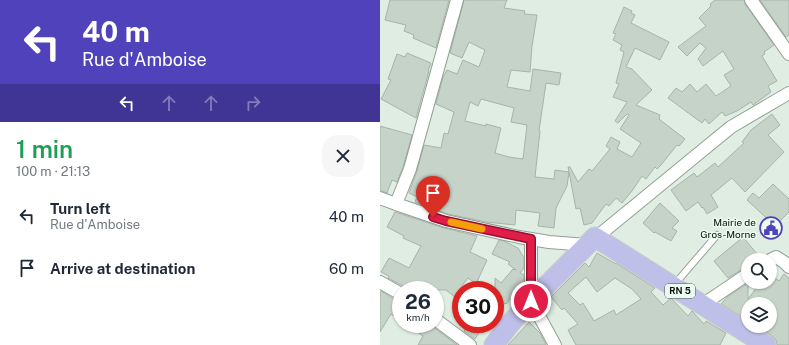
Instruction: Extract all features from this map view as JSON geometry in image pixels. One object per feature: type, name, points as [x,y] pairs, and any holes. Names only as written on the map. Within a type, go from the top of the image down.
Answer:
[{"type":"main road","name":"RN 5","points":[[587,245],[595,237],[766,345]]},
{"type":"main road","points":[[494,345],[509,325],[531,301],[587,245]]},
{"type":"street","points":[[396,204],[410,169],[457,0]]},
{"type":"street","points":[[751,0],[789,54]]},
{"type":"street","points":[[380,198],[446,221],[531,239],[587,245],[731,127],[789,93]]},
{"type":"street","points":[[531,239],[531,301],[555,345]]},
{"type":"street","points":[[777,258],[789,267]]},
{"type":"street","points":[[702,305],[741,279]]},
{"type":"street","points":[[380,282],[392,289]]},
{"type":"street","points":[[444,326],[470,345]]},
{"type":"lane","points":[[673,286],[717,235]]},
{"type":"building","points":[[390,0],[449,0],[436,48],[413,38],[414,35],[404,31],[406,25],[385,20]]},
{"type":"building","points":[[464,0],[507,0],[504,8],[525,11],[524,14],[537,15],[530,72],[511,70],[507,87],[530,91],[533,69],[561,73],[559,85],[546,83],[539,131],[535,177],[554,179],[555,170],[569,172],[567,186],[556,208],[554,228],[538,226],[540,213],[516,210],[515,225],[486,222],[448,214],[415,202],[417,197],[409,193],[424,145],[441,148],[444,133],[448,134],[454,112],[436,104],[443,77],[447,70],[457,74],[463,60],[479,67],[485,50],[469,42],[462,58],[450,53]],"holes":[[[481,99],[514,108],[511,122],[527,125],[523,159],[495,153],[501,128],[465,121],[470,102],[478,106]]]},
{"type":"building","points":[[715,0],[744,0],[745,4],[774,45],[764,52],[765,54],[762,56],[777,81],[768,86],[771,92],[753,105],[751,102],[737,111],[725,116],[722,112],[709,124],[705,119],[702,123],[668,98],[676,88],[682,92],[690,84],[697,92],[706,84],[716,96],[731,86],[724,75],[734,69],[723,51],[703,66],[698,59],[706,48],[700,43],[687,56],[678,47],[706,26],[699,18]]},
{"type":"building","points":[[760,0],[789,0],[789,35],[786,37]]},
{"type":"building","points":[[624,7],[632,11],[631,13],[635,15],[631,23],[669,42],[660,60],[635,48],[626,67],[632,69],[652,90],[636,105],[660,115],[659,119],[685,139],[679,146],[677,145],[657,169],[655,167],[646,179],[642,176],[622,203],[616,198],[609,206],[606,204],[592,223],[584,225],[580,208],[576,209],[568,167],[570,167],[578,182],[589,169],[592,171],[610,149],[606,146],[611,137],[620,142],[617,149],[632,157],[641,143],[620,129],[629,115],[627,114],[618,123],[615,121],[627,102],[613,97],[619,84],[616,83],[624,52],[620,50],[622,45],[613,40],[616,34],[613,33]]},
{"type":"building","points":[[407,53],[431,63],[416,118],[381,99],[391,80],[388,79],[397,54],[405,57]]},
{"type":"building","points":[[772,114],[780,125],[768,135],[784,152],[745,192],[732,178],[711,195],[718,207],[707,214],[698,202],[686,211],[671,190],[694,173],[697,177],[715,163],[718,167],[744,143],[742,142],[751,130]]},
{"type":"building","points":[[380,126],[412,135],[397,182],[392,180],[387,193],[380,190]]},
{"type":"building","points":[[773,184],[789,199],[789,212],[775,226],[747,200],[753,193],[759,198]]},
{"type":"building","points":[[660,203],[679,221],[672,228],[677,231],[671,241],[655,232],[654,233],[643,223]]},
{"type":"building","points":[[395,212],[444,228],[477,236],[470,252],[487,260],[477,281],[472,281],[468,278],[466,281],[452,281],[452,295],[444,290],[444,281],[394,281],[388,278],[389,276],[381,272],[389,258],[409,268],[421,246],[403,238],[404,236],[387,227]]},
{"type":"building","points":[[743,237],[756,253],[741,253],[741,270],[728,278],[714,261]]},
{"type":"building","points":[[499,240],[518,248],[524,258],[524,268],[520,273],[524,275],[524,283],[506,304],[504,304],[504,281],[503,281],[513,269],[516,270],[508,264],[510,262],[492,254]]},
{"type":"building","points":[[597,253],[616,263],[655,288],[651,292],[663,305],[671,298],[688,316],[692,311],[704,324],[706,321],[726,333],[720,345],[576,345],[568,330],[578,324],[564,308],[562,310],[551,297],[585,263],[589,267]],"holes":[[[586,277],[597,292],[615,278],[632,289],[641,299],[616,315],[614,310],[594,321],[583,303],[580,305],[568,293]]]},
{"type":"building","points":[[784,274],[789,278],[789,345],[777,345],[776,340],[768,333],[777,333],[777,297],[750,297],[756,289],[777,289],[777,279],[779,281]]},
{"type":"building","points":[[741,288],[741,289],[748,289],[748,297],[741,297],[741,317],[721,304],[727,297]]},
{"type":"building","points":[[381,291],[392,298],[392,315],[380,332]]},
{"type":"building","points":[[529,322],[540,333],[546,345],[508,345]]},
{"type":"building","points":[[419,333],[441,333],[457,345],[418,345],[423,336]]},
{"type":"building","points":[[467,333],[479,333],[475,339]]},
{"type":"slow traffic","points":[[451,222],[482,229]]},
{"type":"place","name":"Mairie de Gros-Morne","points":[[771,228]]},
{"type":"route","points":[[433,217],[531,239],[531,301]]}]
